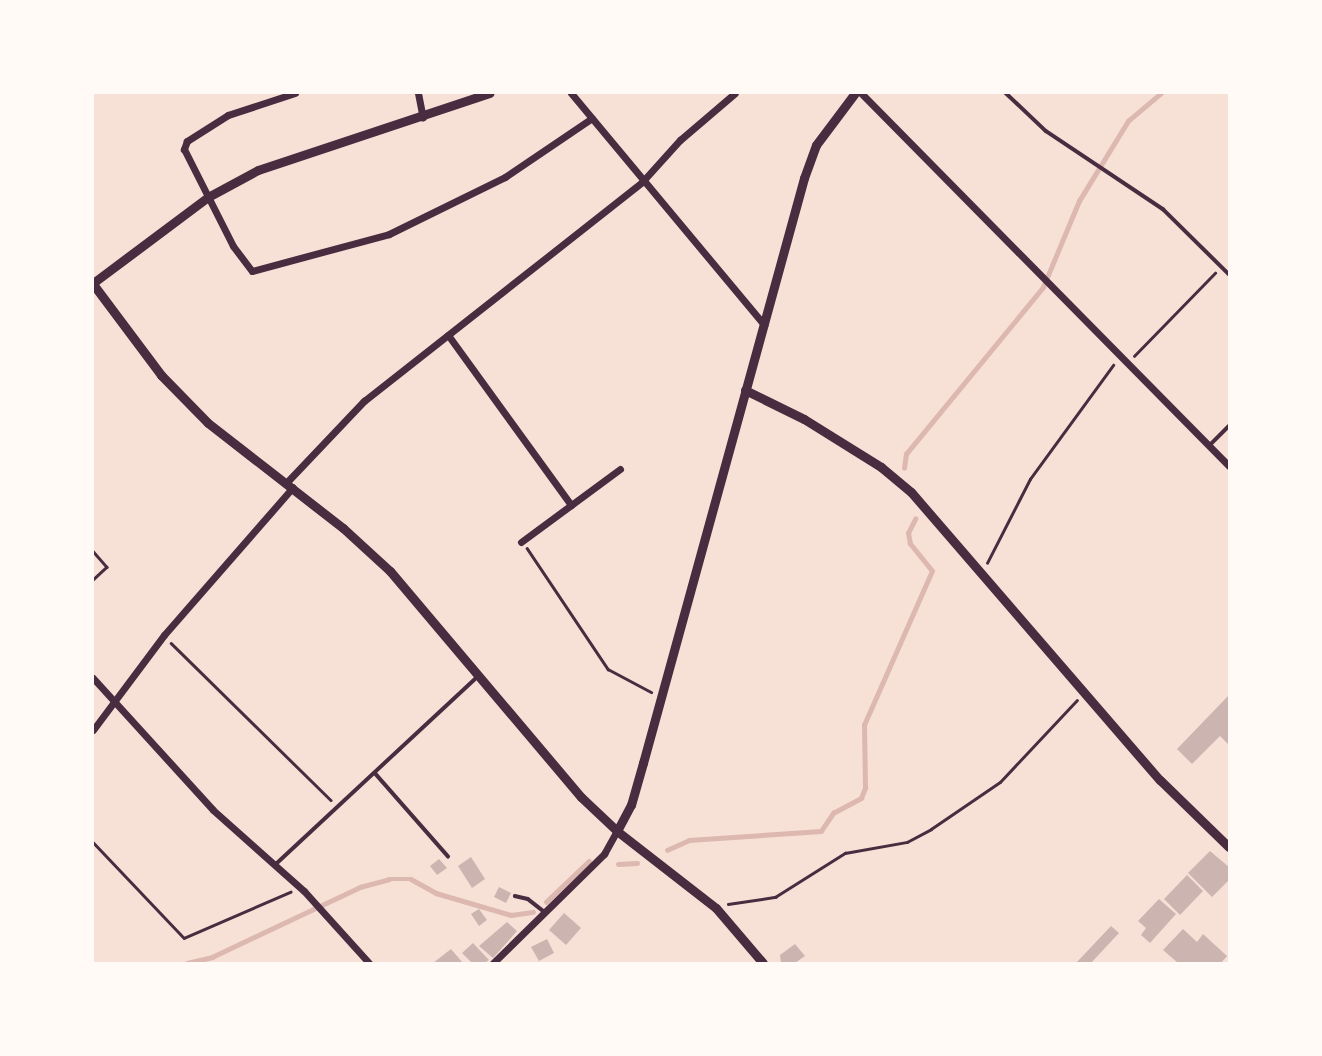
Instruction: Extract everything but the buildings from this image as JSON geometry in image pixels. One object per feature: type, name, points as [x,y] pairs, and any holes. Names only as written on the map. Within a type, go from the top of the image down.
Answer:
[{"type":"street","points":[[295,93],[228,115],[187,141],[184,149],[244,265],[252,271],[389,234],[505,177],[592,118]]},
{"type":"street","points":[[418,93],[423,118]]},
{"type":"street","points":[[490,93],[423,118],[285,158],[208,197],[93,283],[180,394],[208,423],[290,484],[390,571],[581,797],[617,831],[716,908],[763,963]]},
{"type":"street","points":[[571,93],[642,182],[764,324]]},
{"type":"street","points":[[93,730],[164,635],[290,484],[364,401],[642,182],[680,140],[735,93]]},
{"type":"street","points":[[493,963],[604,854],[631,805],[816,145],[855,93]]},
{"type":"street","points":[[861,93],[1229,466]]},
{"type":"street","points":[[448,335],[571,505]]},
{"type":"street","points":[[746,390],[804,419],[881,467],[911,492],[1160,780],[1229,847]]},
{"type":"street","points":[[521,542],[620,470]]},
{"type":"street","points":[[93,678],[213,810],[302,889],[369,963]]},
{"type":"lane","points":[[1006,93],[1046,131],[1163,209],[1229,274]]},
{"type":"lane","points":[[1209,446],[1229,426]]},
{"type":"lane","points":[[275,866],[480,675]]},
{"type":"lane","points":[[375,773],[448,856]]},
{"type":"lane","points":[[515,896],[533,902],[545,913]]},
{"type":"path","points":[[1127,363],[1222,266]]},
{"type":"path","points":[[982,572],[1030,479],[1119,356]]},
{"type":"path","points":[[521,542],[537,560],[559,602],[587,631],[608,669],[661,696]]},
{"type":"path","points":[[93,551],[107,567],[93,580]]},
{"type":"path","points":[[164,635],[338,808]]},
{"type":"path","points":[[716,908],[775,897],[845,853],[907,842],[931,829],[1000,782],[1084,692]]},
{"type":"path","points":[[93,842],[184,938],[302,889]]},
{"type":"waterway","points":[[904,468],[906,454],[1043,287],[1079,201],[1128,121],[1161,93]]},
{"type":"waterway","points":[[667,850],[689,840],[821,831],[833,813],[861,798],[865,788],[864,725],[932,571],[910,544],[908,533],[915,519]]},
{"type":"waterway","points":[[546,902],[589,861]]},
{"type":"waterway","points":[[618,864],[637,863]]},
{"type":"waterway","points":[[187,963],[212,957],[360,887],[389,879],[411,879],[436,893],[511,915],[533,912]]}]
